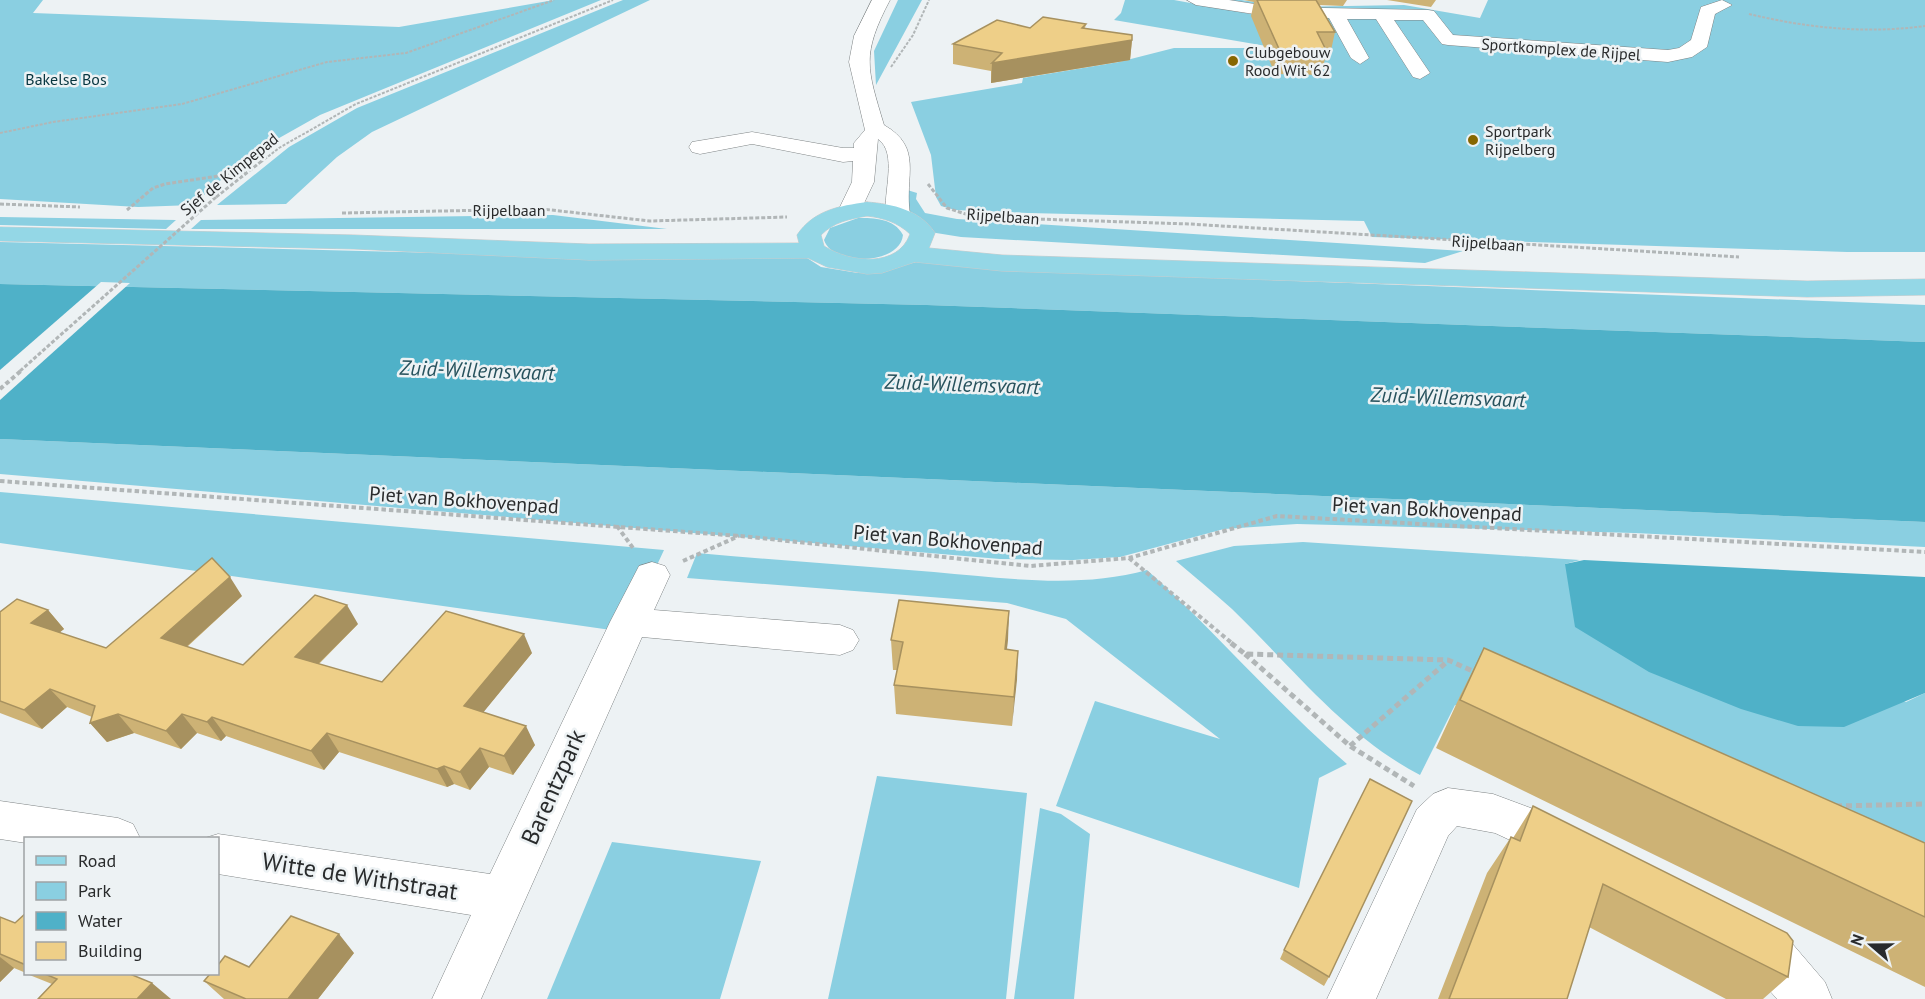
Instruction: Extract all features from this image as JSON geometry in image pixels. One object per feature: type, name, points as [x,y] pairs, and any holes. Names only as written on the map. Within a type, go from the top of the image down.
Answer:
[{"type":"main road","points":[[867,209],[898,214],[908,218],[916,243],[898,260],[866,267],[834,263],[813,239],[835,215],[867,209]]},
{"type":"main road","name":"Rijpelbaan","points":[[0,234],[354,242],[589,252],[813,239]]},
{"type":"main road","name":"Rijpelbaan","points":[[916,243],[1002,263],[1807,289],[1925,298]]},
{"type":"main road","name":"Rijpelbaan","points":[[1807,289],[1925,287]]},
{"type":"street","points":[[881,0],[862,33],[856,57],[874,128],[894,141],[898,152],[894,201],[898,214]]},
{"type":"street","name":"Sportkomplex de Rijpel","points":[[1196,0],[1273,12],[1335,14],[1375,7],[1428,15],[1448,40],[1668,56],[1685,53],[1700,43],[1707,11],[1723,5]]},
{"type":"street","points":[[1375,7],[1420,73]]},
{"type":"street","points":[[1335,14],[1360,58]]},
{"type":"street","points":[[850,211],[863,182],[865,143],[874,128]]},
{"type":"street","points":[[700,147],[752,138],[843,155],[864,154]]},
{"type":"street","points":[[768,155],[810,148]]},
{"type":"street","name":"Barentzpark","points":[[456,999],[628,622],[652,575]]},
{"type":"street","points":[[628,622],[840,640]]},
{"type":"street","points":[[1351,999],[1432,823],[1448,807],[1471,807],[1507,816],[1600,864]]},
{"type":"street","points":[[0,820],[111,837]]},
{"type":"street","name":"Witte de Withstraat","points":[[219,854],[502,898]]},
{"type":"street","points":[[1725,928],[1767,950],[1808,999]]},
{"type":"path","points":[[0,133],[53,122],[182,104],[327,62],[406,52],[554,0]]},
{"type":"path","name":"Sjef de Kimpepad","points":[[0,389],[216,197],[246,172],[300,134],[356,105],[613,0]]},
{"type":"path","points":[[888,71],[914,35],[929,0]]},
{"type":"path","points":[[1723,5],[1790,24],[1850,32],[1896,31],[1925,26]]},
{"type":"path","points":[[137,211],[126,211],[153,188],[165,184],[246,172]]},
{"type":"path","name":"Rijpelbaan","points":[[925,176],[926,183],[931,184],[947,208],[975,217],[1189,224],[1744,257]]},
{"type":"path","points":[[0,204],[81,207]]},
{"type":"path","name":"Rijpelbaan","points":[[331,213],[542,209],[650,221],[790,216]]},
{"type":"path","points":[[193,214],[204,215]]},
{"type":"path","name":"Piet van Bokhovenpad","points":[[0,481],[740,536],[1030,566],[1129,558],[1277,516],[1925,552]]},
{"type":"path","points":[[1129,558],[1245,654],[1350,746],[1448,807]]},
{"type":"path","points":[[1245,654],[1448,660],[1480,675]]},
{"type":"path","points":[[1350,746],[1448,660]]},
{"type":"path","points":[[1825,806],[1925,804]]},
{"type":"green space","name":"Bakelse Bos","points":[[0,0],[43,0],[33,13],[399,27],[554,0],[601,0],[320,115],[265,146],[231,171],[193,205],[138,207],[0,199]]},
{"type":"green space","points":[[623,0],[650,0],[372,132],[337,157],[286,204],[217,205],[289,147],[357,108]]},
{"type":"green space","points":[[898,0],[922,0],[876,85],[874,51]]},
{"type":"green space","name":"Sportpark Rijpelberg","points":[[1125,0],[1174,0],[1262,16],[1271,22],[1271,19],[1280,17],[1282,11],[1212,0],[1241,0],[1290,7],[1404,5],[1480,18],[1488,0],[1925,0],[1925,252],[1847,252],[1372,237],[1364,221],[1028,213],[955,210],[941,206],[936,197],[931,155],[911,102],[1022,83],[1023,78],[1119,62],[1174,48],[1278,48],[1114,20],[1121,13]]},
{"type":"green space","points":[[904,189],[917,193],[916,199],[925,213],[957,219],[1463,251],[1425,263],[961,237],[930,232],[907,212]]},
{"type":"green space","points":[[553,215],[667,229],[191,229],[201,220]]},
{"type":"green space","points":[[0,217],[176,220],[166,229],[0,225]]},
{"type":"green space","points":[[858,218],[877,219],[894,225],[903,235],[899,245],[891,252],[866,259],[840,255],[830,249],[824,240],[830,228]]},
{"type":"green space","points":[[0,242],[603,257],[804,256],[821,267],[858,273],[878,272],[916,262],[986,269],[1925,305],[1925,342],[927,305],[0,284]]},
{"type":"green space","points":[[0,439],[1925,522],[1925,547],[1634,533],[1297,524],[1224,529],[1120,557],[1073,560],[1000,559],[0,474]]},
{"type":"green space","points":[[0,492],[664,550],[638,606],[618,631],[0,543]]},
{"type":"green space","points":[[1303,542],[1580,560],[1565,564],[1906,702],[1925,693],[1925,925],[1455,705],[1420,775],[1393,759],[1343,721],[1232,609],[1176,561],[1234,546]]},
{"type":"green space","points":[[697,553],[1041,580],[1095,579],[1147,570],[1347,764],[1319,778],[1299,888],[1056,806],[1095,701],[1220,739],[1066,619],[1007,603],[687,578]]},
{"type":"green space","points":[[877,776],[1027,793],[1006,999],[828,999]]},
{"type":"green space","points":[[1040,808],[1061,814],[1090,834],[1074,999],[1014,999]]},
{"type":"green space","points":[[612,842],[761,861],[720,999],[547,999]]},
{"type":"water","name":"Zuid-Willemsvaart","points":[[0,284],[927,305],[1925,342],[1925,522],[0,439]]},
{"type":"water","points":[[1584,560],[1925,577],[1925,693],[1844,727],[1798,726],[1741,709],[1649,672],[1575,627],[1565,564]]},
{"type":"pier","points":[[101,282],[130,283],[0,400],[0,370]]},
{"type":"building","points":[[1257,0],[1316,0],[1335,32],[1317,32],[1327,52],[1280,51]]},
{"type":"building","points":[[1043,17],[1086,24],[1082,28],[1132,35],[1132,40],[992,63],[1002,53],[953,44],[997,20],[1030,28]]},
{"type":"building","points":[[212,558],[230,577],[161,638],[243,665],[315,595],[347,605],[295,657],[382,682],[446,611],[524,634],[464,706],[526,726],[504,756],[480,748],[460,772],[444,766],[437,769],[327,733],[311,751],[212,717],[207,722],[182,714],[166,731],[118,714],[90,723],[95,706],[50,689],[24,710],[0,701],[0,612],[17,599],[48,610],[31,623],[106,648]]},
{"type":"building","points":[[899,600],[1009,611],[1005,649],[1018,651],[1014,697],[894,685],[903,642],[891,640]]},
{"type":"building","points":[[1484,648],[1925,843],[1925,917],[1460,700]]},
{"type":"building","points":[[1370,779],[1412,801],[1329,977],[1284,950]]},
{"type":"building","points":[[1533,806],[1787,933],[1793,941],[1788,977],[1603,884],[1567,999],[1449,999],[1511,837],[1520,841]]},
{"type":"building","points":[[24,915],[24,964],[0,954],[0,917],[15,923]]},
{"type":"building","points":[[291,916],[339,934],[288,999],[246,999],[204,981],[209,975],[219,975],[219,964],[225,956],[249,967]]},
{"type":"building","points":[[47,975],[132,975],[152,983],[137,999],[38,999],[57,979]]},
{"type":"place","name":"Clubgebouw Rood Wit '62","points":[[1233,61]]},
{"type":"place","name":"Sportpark Rijpelberg","points":[[1473,140]]}]
